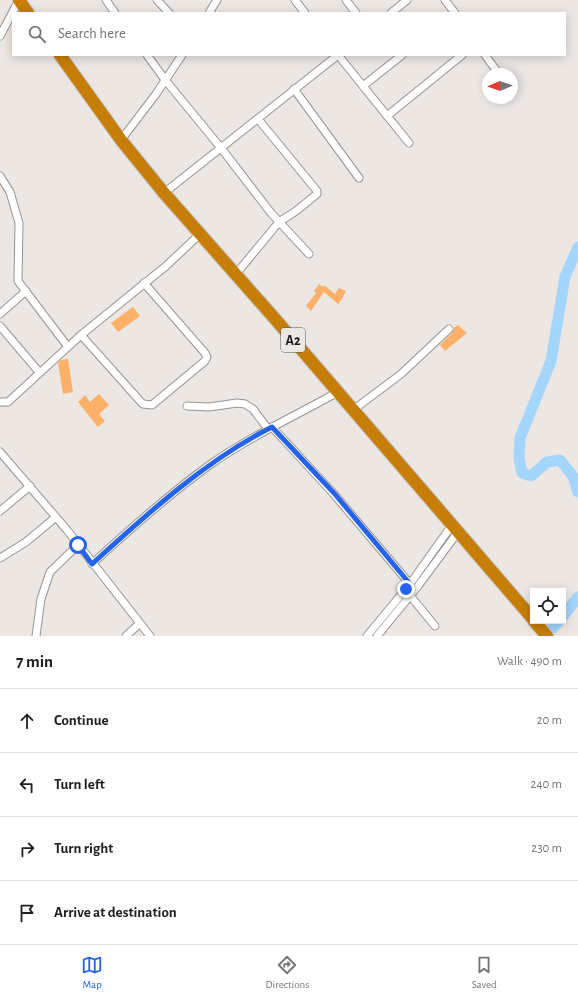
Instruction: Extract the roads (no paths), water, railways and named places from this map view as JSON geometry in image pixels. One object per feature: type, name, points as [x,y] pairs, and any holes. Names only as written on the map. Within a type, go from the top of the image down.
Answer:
[{"type":"highway","points":[[19,0],[27,12]]},
{"type":"highway","name":"A2","points":[[61,56],[121,140],[164,193],[236,274],[539,626]]},
{"type":"street","points":[[13,12],[19,0]]},
{"type":"street","points":[[106,0],[114,12]]},
{"type":"street","points":[[157,0],[168,12]]},
{"type":"street","points":[[210,12],[217,0]]},
{"type":"street","points":[[295,0],[304,12]]},
{"type":"street","points":[[346,0],[355,12]]},
{"type":"street","points":[[392,12],[399,2],[407,0]]},
{"type":"street","points":[[445,0],[454,12]]},
{"type":"street","points":[[0,36],[12,13]]},
{"type":"street","points":[[148,56],[279,222],[309,254]]},
{"type":"street","points":[[121,140],[166,81],[181,56]]},
{"type":"street","points":[[164,193],[337,56]]},
{"type":"street","points":[[339,56],[409,143]]},
{"type":"street","points":[[363,86],[401,56]]},
{"type":"street","points":[[387,116],[461,56]]},
{"type":"street","points":[[486,56],[495,68]]},
{"type":"street","points":[[294,90],[359,178]]},
{"type":"street","points":[[236,274],[279,222],[316,196],[317,191],[258,119]]},
{"type":"street","points":[[0,176],[10,192],[17,218],[19,238],[18,281],[68,347]]},
{"type":"street","points":[[0,402],[8,402],[81,335],[183,252],[200,234]]},
{"type":"street","points":[[81,335],[144,404],[152,405],[205,361],[207,357],[144,284]]},
{"type":"street","points":[[0,314],[26,291]]},
{"type":"street","points":[[0,326],[39,372]]},
{"type":"street","points":[[353,410],[401,374],[449,329]]},
{"type":"street","points":[[92,564],[148,514],[212,464],[270,428],[338,392]]},
{"type":"street","points":[[187,406],[210,407],[237,403],[245,404],[253,409],[334,493],[409,590],[434,626]]},
{"type":"street","points":[[0,452],[56,517],[150,636]]},
{"type":"street","points":[[0,511],[30,486]]},
{"type":"street","points":[[0,558],[26,542],[56,517]]},
{"type":"street","points":[[377,636],[409,590],[455,529]]},
{"type":"street","points":[[367,636],[409,590],[455,529]]},
{"type":"street","points":[[36,636],[41,599],[50,572],[78,545]]},
{"type":"street","points":[[126,636],[139,624]]},
{"type":"waterway","points":[[578,247],[565,277],[551,361],[520,438],[519,458],[522,473],[531,476],[547,462],[560,460],[573,476],[578,492]]},
{"type":"waterway","points":[[566,612],[578,597]]},
{"type":"waterway","points":[[545,636],[556,624]]}]
